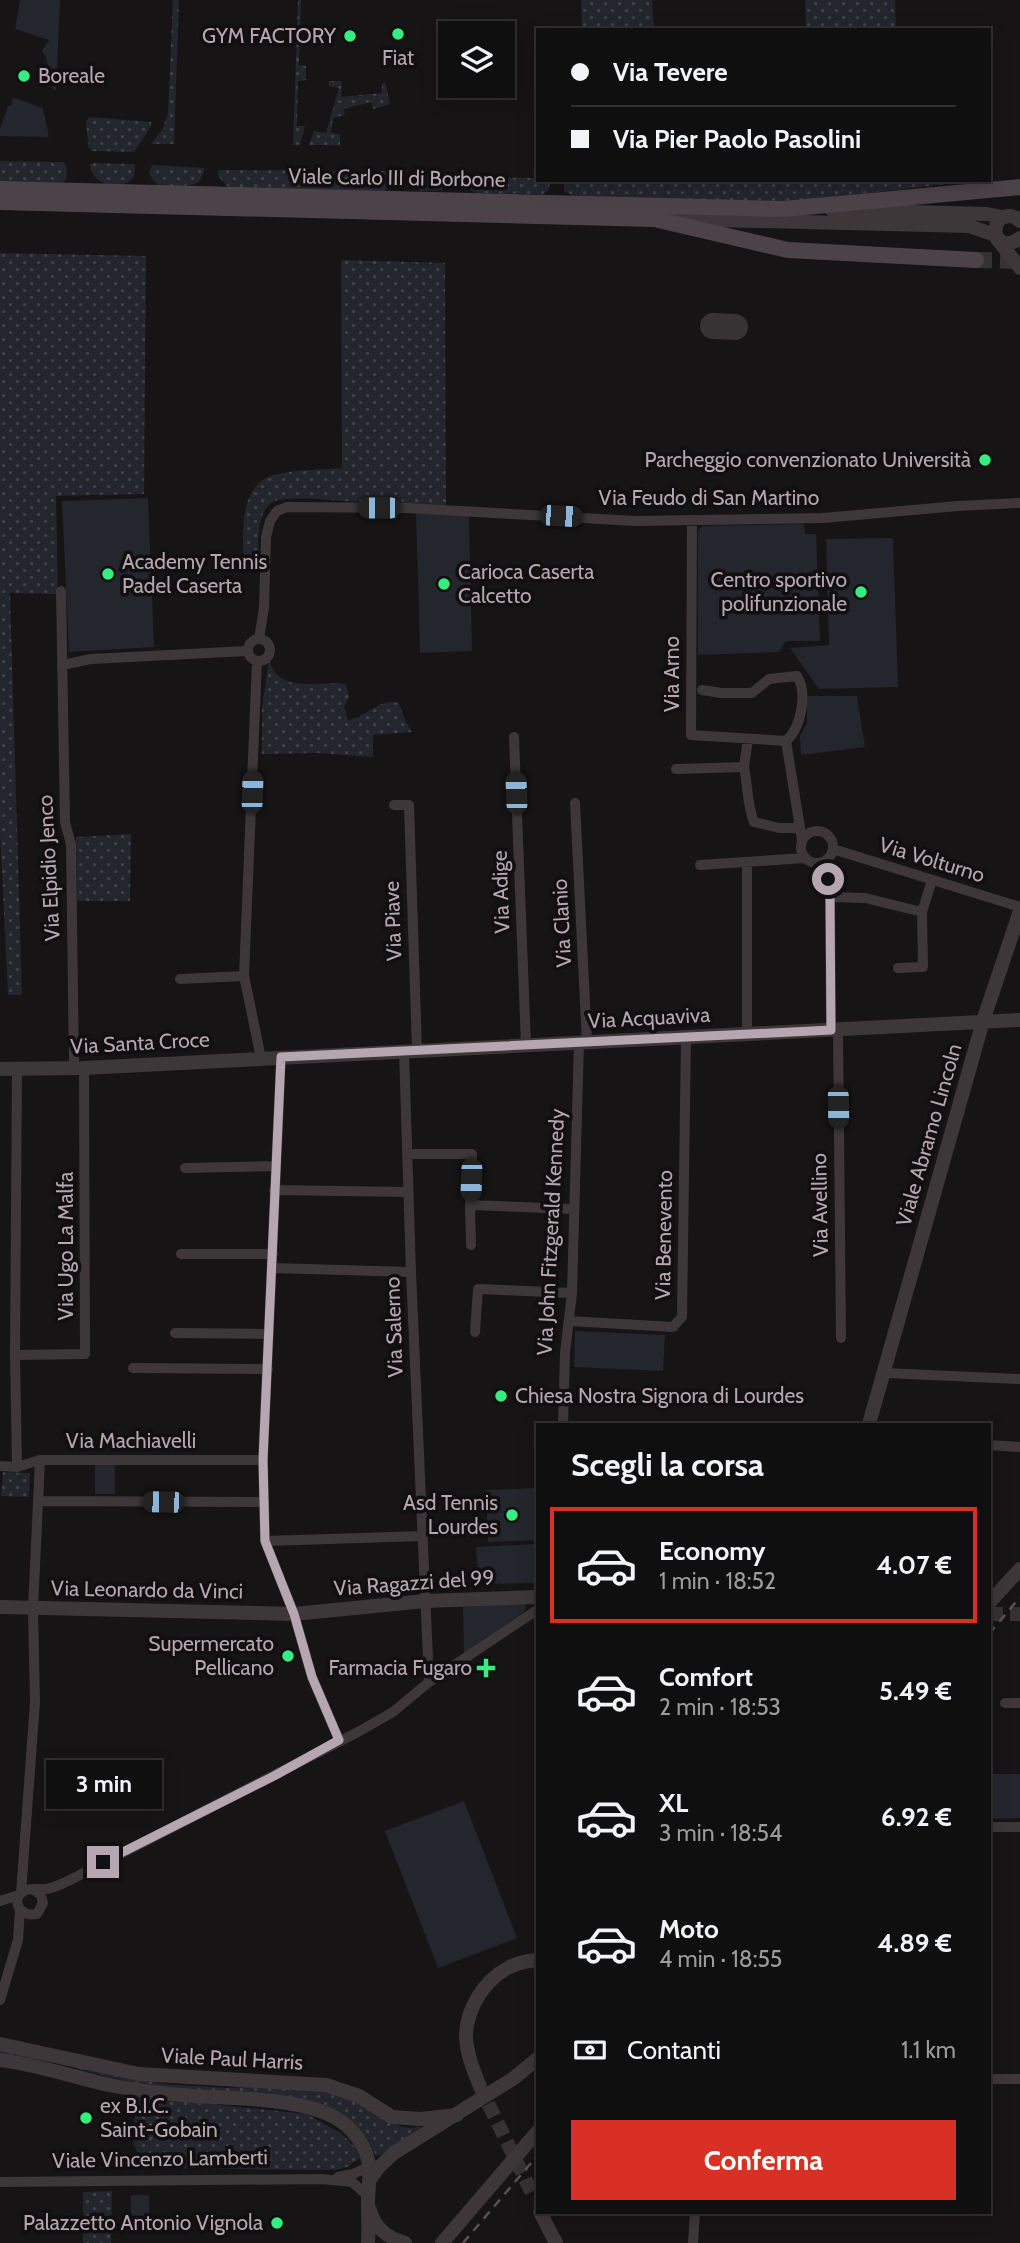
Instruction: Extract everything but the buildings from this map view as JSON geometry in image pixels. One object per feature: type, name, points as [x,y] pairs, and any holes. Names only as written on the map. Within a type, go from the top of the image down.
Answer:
[{"type":"main road","points":[[784,209],[1020,187]]},
{"type":"main road","name":"Viale Carlo III di Borbone","points":[[0,189],[784,209]]},
{"type":"main road","name":"Viale Carlo III di Borbone","points":[[0,202],[653,219]]},
{"type":"main road","points":[[653,219],[788,250],[976,260]]},
{"type":"street","name":"Viale Carlo III di Borbone","points":[[784,209],[987,214],[1013,218]]},
{"type":"street","name":"Viale Carlo III di Borbone","points":[[996,236],[996,223],[1013,218]]},
{"type":"street","name":"Viale Carlo III di Borbone","points":[[653,219],[969,226],[1009,244],[1020,238]]},
{"type":"street","points":[[996,236],[1020,268]]},
{"type":"street","name":"Via Feudo di San Martino","points":[[260,639],[266,585],[266,537],[270,521],[277,511],[287,507],[407,508],[635,521],[823,518],[1020,503]]},
{"type":"street","name":"Via Arno","points":[[692,520],[691,735],[786,741],[793,735],[801,718],[801,681],[797,676],[769,679],[752,693],[702,690]]},
{"type":"street","name":"Via Elpidio Jenco","points":[[61,591],[65,822],[71,844],[79,1068]]},
{"type":"street","points":[[260,639],[266,641],[270,651],[267,658],[257,661],[251,659],[247,651],[251,642],[260,639]]},
{"type":"street","points":[[62,665],[92,659],[247,651]]},
{"type":"street","points":[[257,661],[244,976],[261,1058]]},
{"type":"street","name":"Via Adige","points":[[514,737],[526,1045]]},
{"type":"street","points":[[748,739],[744,767],[754,822],[779,828],[800,828]]},
{"type":"street","points":[[786,741],[802,840],[801,849],[805,858],[813,863],[826,860],[833,849],[831,839],[824,832],[809,832],[802,840]]},
{"type":"street","points":[[676,769],[744,767]]},
{"type":"street","name":"Via Clanio","points":[[575,803],[583,1042]]},
{"type":"street","name":"Via Piave","points":[[394,806],[409,805],[410,1051]]},
{"type":"street","name":"Via Volturno","points":[[833,849],[1020,909]]},
{"type":"street","points":[[700,865],[805,858]]},
{"type":"street","name":"Via Avellino","points":[[826,860],[830,897],[841,1338]]},
{"type":"street","points":[[747,862],[747,1034]]},
{"type":"street","points":[[898,968],[923,967],[922,912],[932,880]]},
{"type":"street","points":[[830,897],[865,898],[922,912]]},
{"type":"street","name":"Viale Abramo Lincoln","points":[[869,1423],[983,1021],[1020,909]]},
{"type":"street","points":[[180,979],[244,976]]},
{"type":"street","name":"Via Acquaviva","points":[[281,1057],[1020,1020]]},
{"type":"street","name":"Via Benevento","points":[[569,1321],[673,1327],[682,1317],[686,1037]]},
{"type":"street","name":"Via John Fitzgerald Kennedy","points":[[563,1423],[565,1353],[572,1293],[573,1209],[583,1042]]},
{"type":"street","name":"Via Salerno","points":[[410,1051],[408,1192],[429,1682]]},
{"type":"street","points":[[281,1057],[263,1460],[265,1541],[294,1614],[312,1677],[339,1740]]},
{"type":"street","name":"Via Santa Croce","points":[[0,1069],[79,1068],[281,1057]]},
{"type":"street","points":[[17,1068],[15,1355],[18,1467]]},
{"type":"street","name":"Via Ugo La Malfa","points":[[15,1355],[85,1354],[79,1068]]},
{"type":"street","points":[[408,1154],[472,1154],[471,1245]]},
{"type":"street","points":[[185,1168],[276,1166]]},
{"type":"street","points":[[275,1190],[408,1192]]},
{"type":"street","points":[[470,1205],[573,1209]]},
{"type":"street","points":[[181,1254],[273,1254]]},
{"type":"street","points":[[273,1268],[411,1272]]},
{"type":"street","points":[[475,1332],[478,1289],[572,1293]]},
{"type":"street","points":[[175,1334],[269,1334]]},
{"type":"street","points":[[133,1368],[268,1368]]},
{"type":"street","points":[[885,1373],[1020,1380]]},
{"type":"street","points":[[991,1445],[1020,1447]]},
{"type":"street","points":[[0,2000],[18,1940],[19,1909],[27,1892],[24,1870],[35,1702],[33,1609],[40,1460]]},
{"type":"street","name":"Via Machiavelli","points":[[0,1466],[18,1467],[40,1460],[263,1460]]},
{"type":"street","points":[[38,1501],[263,1502]]},
{"type":"street","points":[[265,1541],[423,1536]]},
{"type":"street","points":[[991,1602],[1020,1569]]},
{"type":"street","name":"Via Ragazzi del 99","points":[[294,1614],[425,1601],[536,1597]]},
{"type":"street","name":"Via Leonardo da Vinci","points":[[0,1607],[294,1614]]},
{"type":"street","points":[[0,1902],[68,1881],[393,1712],[429,1682],[536,1611]]},
{"type":"street","points":[[1005,1703],[1020,1703]]},
{"type":"street","points":[[991,1826],[1020,1827]]},
{"type":"street","points":[[18,1940],[39,1911],[68,1881]]},
{"type":"street","points":[[27,1892],[43,1899],[39,1911]]},
{"type":"street","points":[[0,1902],[28,1915],[39,1911]]},
{"type":"street","points":[[479,2084],[467,2052],[469,2014],[477,1998],[496,1975],[508,1967],[536,1960]]},
{"type":"street","name":"Viale Paul Harris","points":[[0,2044],[139,2074],[326,2085],[359,2096],[392,2117],[421,2119],[457,2115]]},
{"type":"street","name":"Viale Paul Harris","points":[[0,2060],[115,2086],[191,2096],[267,2101],[315,2109],[351,2129],[364,2147],[371,2172]]},
{"type":"street","name":"Viale Vincenzo Lamberti","points":[[321,2179],[371,2172],[394,2153],[514,2078],[536,2060]]},
{"type":"street","points":[[991,2079],[1020,2079]]},
{"type":"street","points":[[440,2242],[536,2133]]},
{"type":"street","points":[[368,2243],[371,2172]]},
{"type":"street","name":"Viale Vincenzo Lamberti","points":[[0,2182],[321,2179],[352,2182],[369,2200]]},
{"type":"street","points":[[369,2200],[377,2226],[391,2237],[405,2243]]},
{"type":"street","points":[[541,2214],[556,2243]]},
{"type":"street","points":[[693,2243],[695,2214]]},
{"type":"shaded area","points":[[20,0],[60,0],[56,90],[53,90],[42,51],[49,40],[15,29]]},
{"type":"shaded area","points":[[173,0],[179,0],[174,144],[151,144],[162,130],[168,114]]},
{"type":"shaded area","points":[[298,0],[301,0],[299,65],[306,66],[306,80],[298,81],[297,126],[305,126],[300,145],[293,145]]},
{"type":"shaded area","points":[[581,0],[652,0],[654,28],[582,28]]},
{"type":"shaded area","points":[[805,0],[895,0],[896,28],[806,28]]},
{"type":"shaded area","points":[[329,81],[342,81],[341,97],[382,93],[382,84],[385,82],[390,104],[373,109],[371,102],[343,109],[345,115],[333,118],[331,132],[340,135],[340,145],[309,145],[314,131],[326,133],[339,88],[329,86]]},
{"type":"shaded area","points":[[12,99],[43,108],[49,137],[0,136],[8,106],[11,106]]},
{"type":"shaded area","points":[[89,117],[151,122],[152,125],[134,152],[92,151],[89,148],[86,123]]},
{"type":"shaded area","points":[[0,161],[64,162],[67,175],[63,183],[0,182]]},
{"type":"shaded area","points":[[90,164],[135,164],[134,177],[122,185],[108,185],[96,178],[92,172]]},
{"type":"shaded area","points":[[152,165],[204,168],[201,179],[194,184],[161,186],[149,173]]},
{"type":"shaded area","points":[[218,170],[391,171],[393,182],[385,191],[233,188],[227,186],[218,176]]},
{"type":"shaded area","points":[[410,174],[448,175],[442,190],[420,191],[412,182]]},
{"type":"shaded area","points":[[465,177],[536,178],[536,182],[550,182],[549,190],[543,194],[476,193],[468,188]]},
{"type":"shaded area","points":[[565,182],[948,184],[795,201],[578,199],[564,191]]},
{"type":"shaded area","points":[[0,253],[146,256],[144,494],[56,496],[58,594],[10,593],[22,995],[8,995],[0,831]]},
{"type":"shaded area","points":[[341,260],[445,263],[446,505],[305,499],[273,502],[267,507],[260,523],[259,568],[244,568],[246,506],[257,485],[266,478],[283,473],[342,468]]},
{"type":"shaded area","name":"Academy Tennis Padel Caserta","points":[[148,498],[154,647],[69,652],[62,501]]},
{"type":"shaded area","name":"Carioca Caserta Calcetto","points":[[416,513],[469,516],[472,651],[420,653]]},
{"type":"shaded area","points":[[804,524],[805,534],[816,534],[820,641],[786,641],[779,652],[698,655],[698,531],[702,526]]},
{"type":"shaded area","name":"Centro sportivo polifunzionale","points":[[893,538],[898,687],[819,689],[790,648],[829,645],[826,539]]},
{"type":"shaded area","points":[[269,659],[273,670],[288,681],[346,685],[349,697],[344,707],[348,720],[386,703],[399,703],[412,732],[373,735],[373,757],[318,753],[262,754],[262,708]]},
{"type":"shaded area","points":[[807,696],[857,696],[865,747],[801,755],[800,736],[807,723]]},
{"type":"shaded area","points":[[131,834],[130,901],[77,901],[76,837]]},
{"type":"shaded area","points":[[575,1331],[665,1335],[663,1371],[574,1367]]},
{"type":"shaded area","points":[[95,1464],[115,1464],[115,1494],[95,1494]]},
{"type":"shaded area","points":[[3,1472],[30,1473],[29,1497],[1,1496]]},
{"type":"shaded area","name":"Asd Tennis Lourdes","points":[[536,1488],[536,1540],[488,1542],[486,1490]]},
{"type":"shaded area","points":[[536,1544],[536,1583],[478,1584],[476,1547]]},
{"type":"shaded area","points":[[526,1604],[524,1612],[464,1653],[463,1605]]},
{"type":"shaded area","points":[[991,1774],[1020,1774],[1020,1818],[991,1819]]},
{"type":"shaded area","points":[[464,1801],[517,1938],[438,1968],[385,1831]]},
{"type":"shaded area","points":[[0,2049],[162,2084],[227,2088],[279,2085],[319,2090],[358,2102],[402,2127],[420,2128],[376,2156],[368,2140],[349,2121],[149,2087],[55,2063],[0,2053]]},
{"type":"shaded area","points":[[135,2098],[307,2114],[342,2134],[355,2147],[360,2158],[347,2167],[336,2170],[144,2168],[134,2144]]},
{"type":"shaded area","points":[[112,2191],[111,2243],[83,2243],[83,2192]]},
{"type":"shaded area","points":[[131,2195],[149,2195],[150,2225],[131,2226]]},
{"type":"taxiway","points":[[713,326],[735,327]]},
{"type":"tunnel","points":[[976,260],[1020,261]]},
{"type":"tunnel","points":[[991,1614],[1020,1614]]},
{"type":"tunnel","points":[[479,2085],[534,2197]]},
{"type":"railway","points":[[991,1632],[1020,1597]]},
{"type":"railway","points":[[463,2243],[536,2157]]},
{"type":"place","name":"Fiat","points":[[398,34]]},
{"type":"place","name":"GYM FACTORY","points":[[350,36]]},
{"type":"place","name":"Boreale","points":[[24,76]]},
{"type":"place","name":"Parcheggio convenzionato Università","points":[[985,460]]},
{"type":"place","name":"Academy Tennis Padel Caserta","points":[[108,574]]},
{"type":"place","name":"Carioca Caserta Calcetto","points":[[444,584]]},
{"type":"place","name":"Centro sportivo polifunzionale","points":[[861,592]]},
{"type":"place","name":"Chiesa Nostra Signora di Lourdes","points":[[501,1396]]},
{"type":"place","name":"Asd Tennis Lourdes","points":[[512,1515]]},
{"type":"place","name":"Supermercato Pellicano","points":[[288,1656]]},
{"type":"place","name":"Farmacia Fugaro","points":[[486,1668]]},
{"type":"place","name":"ex B.I.C. Saint-Gobain","points":[[86,2118]]},
{"type":"place","name":"Palazzetto Antonio Vignola","points":[[277,2223]]},
{"type":"route","points":[[103,1862],[274,1776],[339,1740],[312,1677],[294,1614],[265,1541],[263,1460],[281,1057],[831,1030],[828,879]]}]
